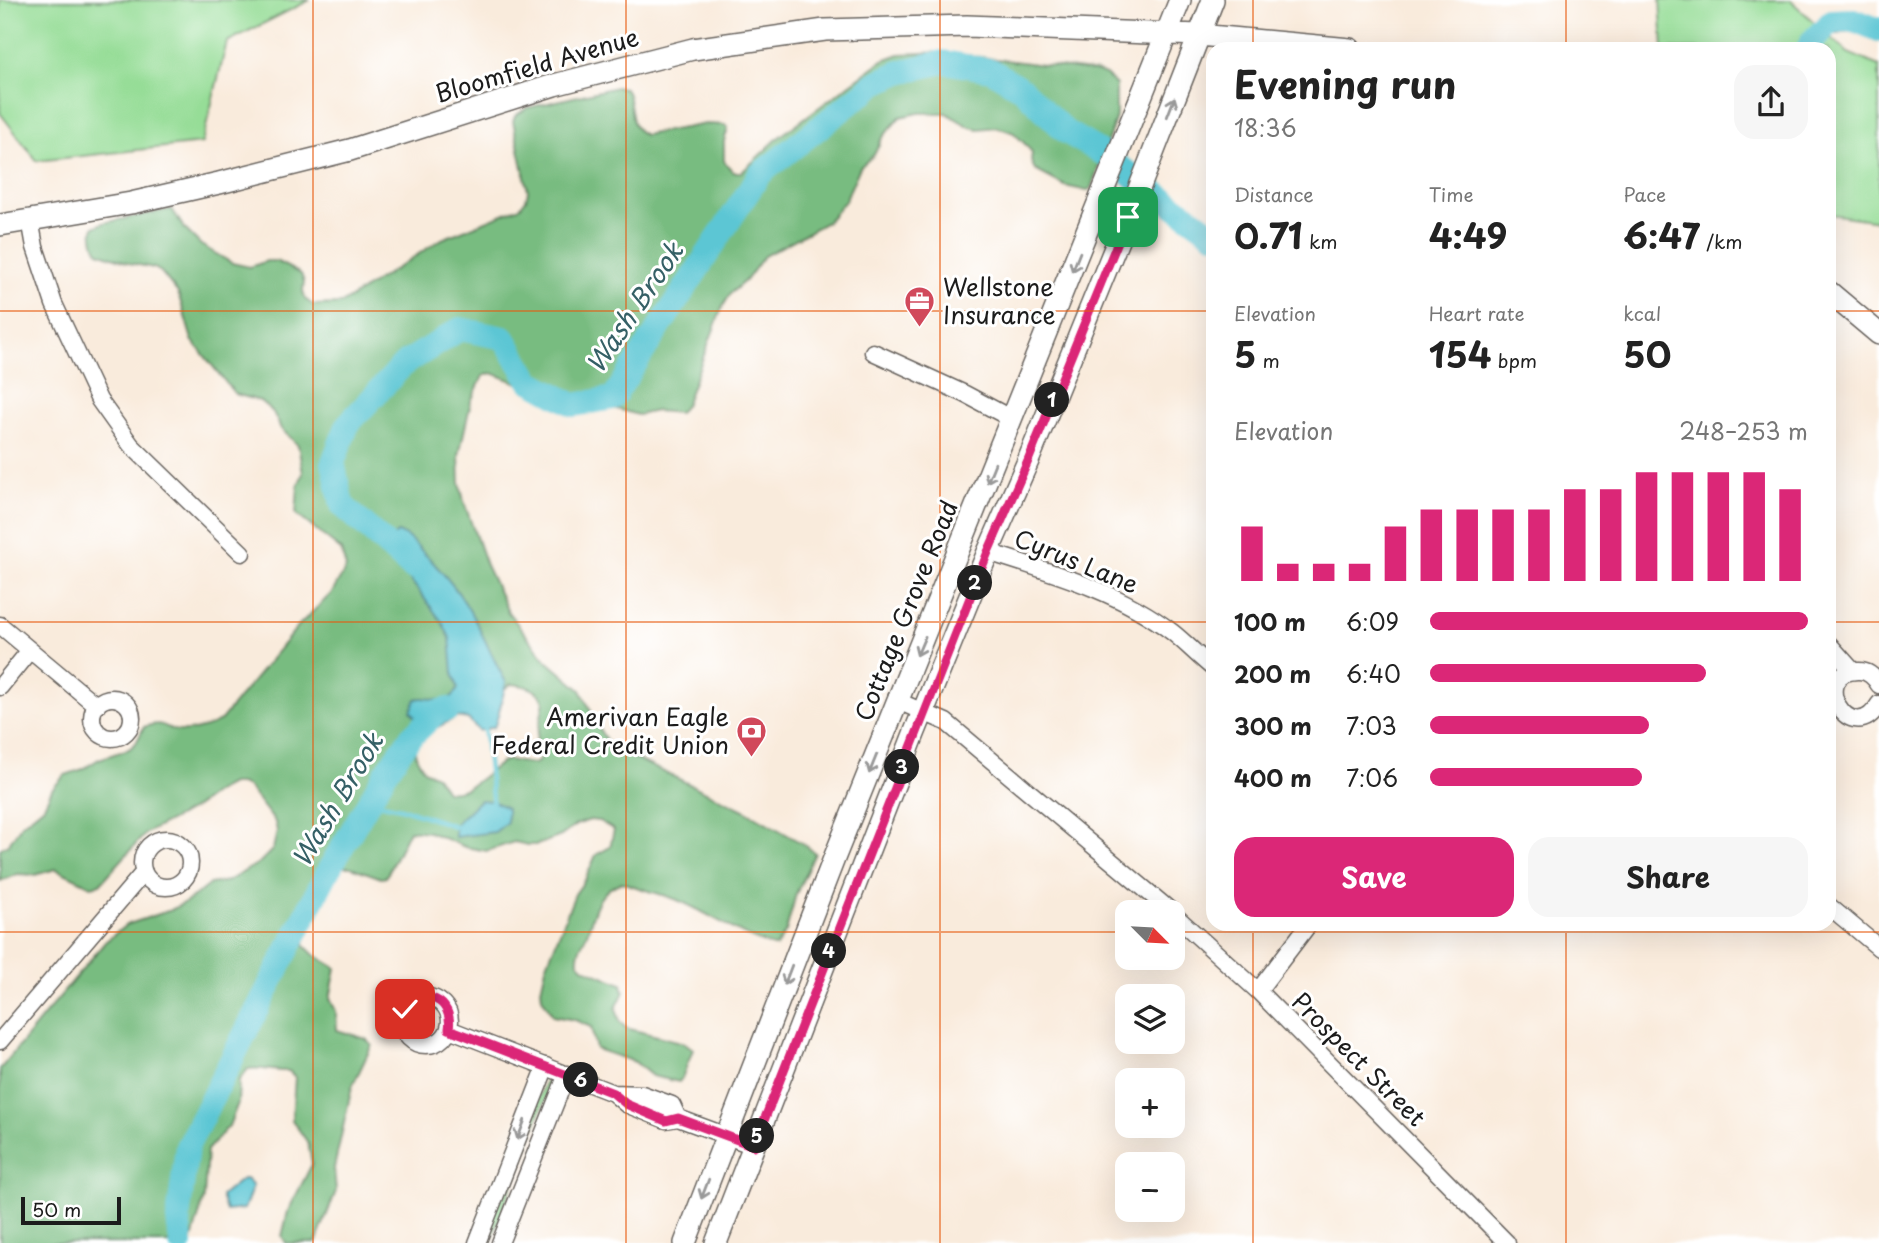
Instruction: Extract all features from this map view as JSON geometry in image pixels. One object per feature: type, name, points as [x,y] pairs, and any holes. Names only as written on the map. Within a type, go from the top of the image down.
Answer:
[{"type":"main road","name":"Cottage Grove Road","points":[[685,1243],[898,701],[1180,0]]},
{"type":"main road","points":[[716,1243],[924,712],[1137,194],[1213,0]]},
{"type":"main road","name":"Bloomfield Avenue","points":[[0,225],[131,204],[337,153],[554,85],[693,49],[825,30],[967,26],[1199,35],[1274,42]]},
{"type":"main road","points":[[1836,298],[1879,334]]},
{"type":"street","points":[[30,219],[35,247],[54,304],[99,400],[131,445],[242,552]]},
{"type":"street","points":[[873,352],[965,394],[1012,419]]},
{"type":"street","name":"Cyrus Lane","points":[[988,552],[1115,598],[1172,632],[1206,662]]},
{"type":"street","points":[[0,625],[97,706]]},
{"type":"street","points":[[0,687],[30,650]]},
{"type":"street","points":[[1836,652],[1853,671]]},
{"type":"street","points":[[1836,684],[1840,677],[1853,671],[1870,674],[1879,685]]},
{"type":"street","name":"Prospect Street","points":[[898,701],[946,722],[1158,900]]},
{"type":"street","points":[[1836,702],[1840,711],[1853,718],[1869,715],[1879,704]]},
{"type":"street","points":[[0,1041],[144,872]]},
{"type":"street","points":[[1836,912],[1879,948]]},
{"type":"street","name":"Prospect Street","points":[[1185,924],[1258,991],[1507,1243]]},
{"type":"street","points":[[1258,991],[1305,931]]},
{"type":"street","points":[[449,1029],[613,1093],[642,1094],[672,1105],[678,1118],[754,1146]]},
{"type":"street","points":[[477,1243],[546,1066]]},
{"type":"street","points":[[500,1243],[567,1074]]},
{"type":"green space","points":[[0,0],[310,0],[227,42],[202,143],[37,161],[0,113]]},
{"type":"green space","points":[[1660,0],[1790,0],[1836,42],[1663,42]]},
{"type":"green space","points":[[1836,42],[1848,53],[1879,66],[1879,221],[1836,215]]},
{"type":"green space","points":[[942,52],[1106,75],[1116,85],[1116,117],[1091,188],[1087,191],[1065,186],[1035,170],[1031,161],[1032,153],[1027,146],[1014,133],[1006,130],[997,127],[970,127],[946,113],[919,113],[900,117],[882,138],[874,155],[860,167],[845,201],[827,222],[764,256],[748,278],[731,293],[722,308],[685,405],[679,413],[656,411],[638,415],[585,400],[557,402],[492,373],[483,376],[471,401],[459,455],[464,502],[486,565],[508,612],[547,661],[581,690],[611,747],[746,811],[815,853],[796,894],[786,931],[776,947],[750,937],[675,899],[622,882],[601,897],[580,948],[578,962],[584,968],[622,984],[624,992],[616,1008],[620,1022],[626,1028],[685,1043],[693,1049],[679,1082],[652,1076],[635,1062],[596,1049],[591,1027],[575,1020],[553,1016],[542,998],[541,989],[546,967],[575,894],[585,880],[596,855],[610,847],[614,830],[599,821],[590,820],[537,845],[514,842],[487,851],[465,847],[429,832],[409,830],[386,877],[342,867],[305,940],[304,945],[313,954],[336,968],[330,999],[336,1011],[337,1030],[366,1039],[372,1045],[352,1087],[334,1168],[336,1191],[316,1243],[286,1243],[282,1236],[288,1211],[312,1164],[308,1143],[292,1120],[295,1077],[289,1071],[248,1069],[239,1080],[238,1103],[229,1126],[207,1150],[204,1198],[191,1243],[0,1243],[0,1069],[105,942],[126,925],[171,910],[210,884],[228,881],[260,862],[273,849],[277,831],[275,822],[248,787],[231,784],[193,809],[146,833],[100,884],[91,886],[56,869],[35,875],[18,874],[0,881],[0,849],[9,843],[22,824],[44,806],[52,789],[65,775],[129,749],[136,743],[144,727],[157,724],[186,731],[220,721],[299,625],[332,593],[346,568],[341,550],[296,514],[298,486],[303,473],[298,445],[281,429],[273,412],[260,401],[235,394],[192,340],[178,293],[161,272],[99,252],[94,240],[94,227],[172,209],[184,228],[201,245],[232,263],[250,267],[276,261],[301,274],[305,299],[313,305],[341,304],[442,239],[520,207],[528,191],[513,121],[515,116],[527,108],[616,87],[625,88],[635,126],[644,135],[706,124],[725,125],[728,128],[724,141],[724,161],[733,172],[742,172],[779,137],[883,60],[899,54]],"holes":[[[511,684],[535,691],[544,701],[536,742],[542,754],[538,762],[533,764],[506,760],[471,786],[446,791],[436,776],[424,770],[412,741],[434,720],[468,716]]]},
{"type":"green space","points":[[545,1082],[549,1083],[550,1087],[490,1243],[480,1243]]},
{"type":"water","points":[[1849,17],[1879,21],[1879,33],[1843,32],[1818,42],[1806,42],[1809,37]]},
{"type":"water","points":[[397,533],[414,543],[456,590],[476,622],[506,682],[494,727],[479,731],[468,719],[457,717],[428,732],[411,711],[416,699],[444,700],[454,695],[458,688],[453,673],[450,638],[442,622],[389,557],[389,541]]},
{"type":"water","points":[[480,800],[493,801],[507,808],[507,822],[495,832],[455,837],[455,824]]},
{"type":"water","points":[[242,1179],[246,1179],[253,1186],[244,1209],[226,1211],[221,1196]]},
{"type":"waterway","name":"Wash Brook","points":[[1811,42],[1832,21],[1854,20],[1879,30]]},
{"type":"waterway","name":"Wash Brook","points":[[412,568],[342,505],[333,462],[348,424],[404,364],[460,329],[504,338],[530,381],[574,405],[613,398],[760,174],[876,83],[900,72],[943,62],[991,70],[1022,89],[1066,132],[1097,150],[1206,229]]},
{"type":"waterway","name":"Wash Brook","points":[[181,1243],[178,1219],[187,1147],[328,871],[385,774],[410,738],[437,712],[449,709]]},
{"type":"waterway","points":[[484,727],[493,806]]},
{"type":"waterway","points":[[369,801],[401,808],[460,828]]},
{"type":"place","name":"Wellstone Insurance","points":[[920,329]]},
{"type":"place","name":"Amerivan Eagle Federal Credit Union","points":[[752,759]]},
{"type":"route","points":[[405,1009],[416,999],[431,997],[444,1004],[448,1011],[449,1029],[613,1093],[626,1104],[666,1121],[678,1118],[754,1146],[914,734],[1128,217]]}]
